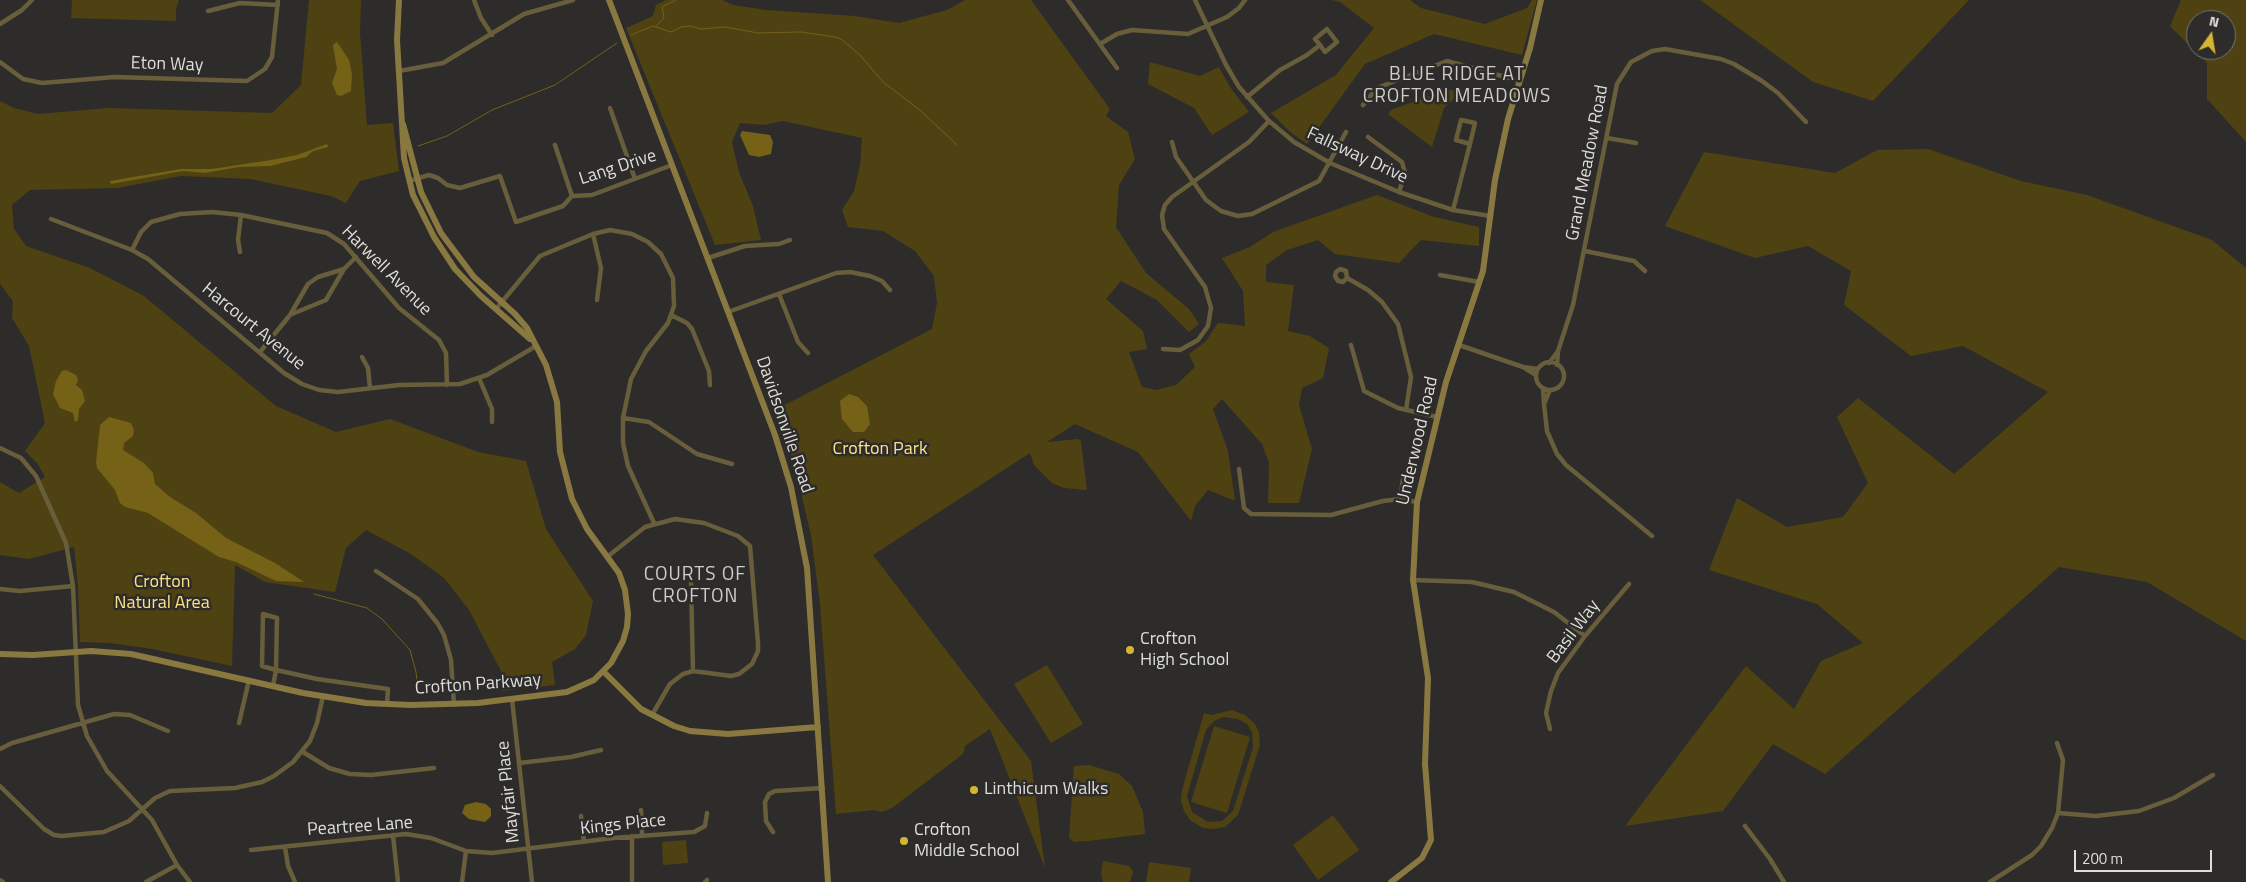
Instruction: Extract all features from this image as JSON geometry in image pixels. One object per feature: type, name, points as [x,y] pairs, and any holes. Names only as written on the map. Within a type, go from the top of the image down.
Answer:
[{"type":"street","points":[[0,24],[22,10],[32,0]]},
{"type":"street","name":"Crofton Parkway","points":[[399,0],[399,71],[404,158],[418,208],[444,253],[468,283],[536,346]]},
{"type":"street","points":[[474,0],[481,18],[492,35]]},
{"type":"street","points":[[542,0],[543,7]]},
{"type":"street","points":[[399,71],[443,64],[517,18],[543,7],[573,0]]},
{"type":"street","name":"Davidsonville Road","points":[[609,0],[775,434],[798,514],[807,568],[828,882]]},
{"type":"street","points":[[1068,0],[1117,68]]},
{"type":"street","name":"Fallsway Drive","points":[[1195,0],[1226,65],[1247,97],[1269,121],[1294,142],[1330,163],[1399,192],[1453,210],[1490,216]]},
{"type":"street","points":[[1100,44],[1117,34],[1132,30],[1180,35],[1207,27],[1233,13],[1245,0]]},
{"type":"street","name":"Underwood Road","points":[[1391,882],[1422,858],[1431,840],[1426,764],[1428,678],[1413,580],[1417,502],[1437,417],[1486,255],[1490,216],[1508,119],[1541,0]]},
{"type":"street","points":[[208,11],[240,3],[278,2]]},
{"type":"street","name":"Eton Way","points":[[0,62],[23,79],[42,83],[115,77],[247,81],[266,69],[272,57],[278,2]]},
{"type":"street","points":[[1327,29],[1338,42],[1326,52],[1320,45],[1315,39],[1327,29]]},
{"type":"street","points":[[1247,97],[1280,70],[1307,55],[1320,45]]},
{"type":"street","name":"Grand Meadow Road","points":[[1557,365],[1558,351],[1574,305],[1617,84],[1622,72],[1631,62],[1642,55],[1665,49],[1734,64],[1778,93],[1806,122]]},
{"type":"street","points":[[1363,105],[1377,88],[1447,61],[1520,81]]},
{"type":"street","points":[[610,108],[635,179]]},
{"type":"street","points":[[1453,210],[1470,144],[1475,123],[1462,120],[1456,140],[1470,144]]},
{"type":"street","points":[[1163,349],[1175,351],[1194,343],[1206,331],[1211,315],[1210,300],[1205,287],[1164,230],[1163,210],[1168,201],[1249,142],[1269,121]]},
{"type":"street","name":"Crofton Parkway","points":[[0,654],[33,655],[75,651],[131,654],[323,696],[387,704],[454,705],[567,692],[585,685],[604,672],[623,642],[628,614],[622,582],[607,557],[586,529],[572,499],[561,460],[554,390],[546,366],[527,328],[502,301],[474,277],[451,248],[432,217],[417,178],[403,124]]},
{"type":"street","points":[[1172,142],[1176,157],[1215,208],[1233,216],[1245,215],[1319,182],[1346,132]]},
{"type":"street","points":[[1368,137],[1402,162],[1405,173],[1399,192]]},
{"type":"street","points":[[1607,138],[1636,144]]},
{"type":"street","points":[[555,146],[572,196]]},
{"type":"street","name":"Lang Drive","points":[[409,181],[433,176],[447,186],[460,188],[500,176],[516,222],[564,206],[572,196],[592,194],[672,165]]},
{"type":"street","name":"Harwell Avenue","points":[[132,250],[141,232],[159,218],[197,213],[242,215],[327,233],[339,240],[356,257],[399,308],[439,340],[446,354],[447,385]]},
{"type":"street","points":[[240,252],[238,240],[242,215]]},
{"type":"street","name":"Harcourt Avenue","points":[[50,219],[132,250],[160,268],[293,380],[310,388],[338,392],[411,384],[447,385],[479,378],[536,346]]},
{"type":"street","points":[[496,308],[540,256],[593,234],[610,230],[632,234],[648,242],[661,254],[670,269],[675,288],[671,315],[664,330],[646,351],[631,379],[622,418],[623,444],[628,466],[654,523]]},
{"type":"street","points":[[593,234],[601,268],[597,300]]},
{"type":"street","points":[[708,258],[745,246],[779,244],[790,240]]},
{"type":"street","points":[[1585,251],[1634,261],[1645,271]]},
{"type":"street","points":[[290,315],[326,300],[344,269],[356,257]]},
{"type":"street","points":[[260,352],[290,315],[305,288],[313,280],[344,269]]},
{"type":"street","points":[[728,312],[831,274],[850,272],[878,278],[890,290]]},
{"type":"street","points":[[1440,275],[1479,282]]},
{"type":"street","points":[[1347,278],[1368,290],[1382,302],[1398,324],[1410,368],[1411,385],[1406,410]]},
{"type":"street","points":[[779,294],[798,342],[808,353]]},
{"type":"street","points":[[671,315],[686,323],[692,329],[709,371],[710,385]]},
{"type":"street","points":[[1351,345],[1364,391],[1393,406],[1437,417]]},
{"type":"street","points":[[1459,345],[1523,367],[1538,369],[1549,363],[1557,365],[1562,371],[1562,382],[1558,388],[1550,390],[1543,388],[1537,382],[1536,375],[1538,369]]},
{"type":"street","name":"Grand Meadow Road","points":[[1549,363],[1558,351]]},
{"type":"street","points":[[362,357],[368,368],[370,388]]},
{"type":"street","points":[[1523,367],[1536,375]]},
{"type":"street","points":[[479,378],[492,410],[492,422]]},
{"type":"street","points":[[1543,388],[1545,421],[1557,454],[1566,465],[1652,536]]},
{"type":"street","points":[[1544,404],[1550,390]]},
{"type":"street","points":[[622,418],[649,422],[697,454],[732,464]]},
{"type":"street","points":[[0,448],[21,458],[36,476],[66,543],[73,586],[76,691],[82,723],[92,747],[107,771],[144,809],[176,865],[190,882]]},
{"type":"street","points":[[1239,469],[1244,508],[1251,514],[1331,516],[1383,501],[1400,499],[1417,502]]},
{"type":"street","points":[[1400,499],[1403,479]]},
{"type":"street","points":[[607,557],[638,531],[654,523],[675,519],[704,523],[743,538],[752,553],[758,651],[752,664],[739,674],[731,676],[711,676],[693,671],[683,674],[674,680],[652,716]]},
{"type":"street","points":[[376,571],[418,599],[438,624],[444,635],[451,660],[454,705]]},
{"type":"street","points":[[1413,580],[1472,582],[1514,592],[1554,612],[1585,636]]},
{"type":"street","points":[[691,582],[693,671]]},
{"type":"street","name":"Basil Way","points":[[1550,729],[1546,713],[1554,683],[1565,661],[1629,584]]},
{"type":"street","points":[[0,589],[20,591],[73,586]]},
{"type":"street","points":[[273,686],[276,670],[277,618],[263,614],[262,666],[276,670],[317,679],[388,689],[387,704]]},
{"type":"street","points":[[604,672],[630,700],[652,716],[674,726],[716,734],[818,727]]},
{"type":"street","points":[[239,723],[249,680]]},
{"type":"street","points":[[0,786],[44,829],[62,836],[112,830],[129,821],[155,798],[170,791],[235,788],[262,782],[284,770],[303,752],[317,723],[323,696]]},
{"type":"street","name":"Mayfair Place","points":[[512,699],[532,882]]},
{"type":"street","points":[[0,749],[12,743],[107,715],[122,714],[168,731]]},
{"type":"street","points":[[1990,882],[2021,864],[2038,850],[2047,838],[2058,813],[2063,760],[2057,743]]},
{"type":"street","points":[[519,763],[571,757],[601,750]]},
{"type":"street","points":[[303,752],[329,768],[350,774],[371,775],[434,768]]},
{"type":"street","points":[[2058,813],[2096,816],[2139,811],[2174,798],[2213,775]]},
{"type":"street","points":[[773,832],[766,821],[765,802],[769,794],[775,791],[823,788]]},
{"type":"street","points":[[640,810],[642,835]]},
{"type":"street","name":"Kings Place","points":[[529,850],[632,836],[699,830],[705,826],[708,813]]},
{"type":"street","points":[[581,816],[584,842]]},
{"type":"street","points":[[1744,826],[1770,859],[1784,882]]},
{"type":"street","points":[[394,835],[398,882]]},
{"type":"street","name":"Peartree Lane","points":[[251,850],[394,835],[423,836],[466,851],[492,854],[529,850]]},
{"type":"street","points":[[632,836],[632,882]]},
{"type":"street","points":[[285,847],[288,866],[295,882]]},
{"type":"street","points":[[462,882],[466,851]]},
{"type":"street","points":[[146,882],[176,865]]},
{"type":"green space","points":[[72,0],[179,0],[176,9],[176,21],[71,18]]},
{"type":"green space","name":"Crofton Natural Area","points":[[309,0],[361,0],[360,33],[367,125],[393,123],[399,171],[360,181],[346,203],[331,196],[250,179],[181,176],[117,188],[30,190],[12,205],[14,229],[26,246],[90,268],[144,296],[276,406],[336,432],[390,419],[478,452],[526,461],[546,529],[593,601],[586,635],[575,649],[552,662],[555,685],[502,691],[501,671],[469,610],[444,578],[411,554],[366,530],[346,548],[335,592],[265,582],[235,565],[232,666],[152,649],[111,643],[80,642],[78,586],[74,547],[29,559],[0,555],[0,482],[19,493],[45,477],[37,463],[25,451],[45,423],[29,346],[12,318],[13,301],[0,284],[0,101],[14,108],[38,114],[109,108],[272,113],[301,85]]},
{"type":"green space","name":"Crofton Park","points":[[666,0],[722,0],[733,5],[766,10],[855,16],[899,23],[947,10],[965,0],[1031,0],[1110,109],[1106,116],[1128,132],[1135,159],[1119,185],[1116,227],[1146,273],[1189,309],[1199,324],[1189,332],[1157,300],[1121,281],[1106,299],[1143,331],[1147,349],[1129,352],[1142,387],[1156,390],[1176,385],[1195,367],[1189,354],[1206,341],[1218,323],[1245,326],[1243,291],[1222,258],[1250,247],[1273,232],[1377,195],[1434,217],[1479,227],[1479,246],[1421,240],[1399,263],[1335,254],[1318,240],[1287,250],[1266,265],[1266,282],[1294,285],[1288,331],[1310,336],[1329,348],[1323,378],[1302,388],[1299,405],[1312,449],[1299,503],[1268,503],[1269,463],[1262,444],[1222,399],[1213,409],[1228,451],[1235,501],[1208,490],[1195,506],[1191,521],[1138,452],[1075,424],[1047,442],[1078,439],[1081,441],[1087,490],[1064,488],[1052,483],[1034,465],[1030,453],[873,555],[1031,761],[1045,868],[990,729],[965,746],[963,754],[892,808],[882,812],[874,810],[836,814],[820,604],[811,535],[793,460],[775,410],[932,329],[937,303],[934,276],[915,251],[883,231],[848,227],[842,210],[854,191],[860,165],[862,138],[783,121],[764,125],[740,123],[732,142],[739,172],[753,206],[761,240],[715,245],[626,28],[653,16],[656,5]]},
{"type":"green space","points":[[1332,0],[1410,0],[1421,8],[1485,24],[1527,8],[1532,0],[1537,0],[1522,55],[1434,34],[1365,64],[1307,144],[1289,131],[1271,113],[1336,75],[1374,28],[1340,2]]},
{"type":"green space","points":[[1700,0],[1969,0],[1873,101],[1813,82]]},
{"type":"green space","points":[[2181,0],[2246,0],[2246,142],[2207,99],[2207,63],[2204,60],[2236,60],[2236,10],[2186,10],[2186,42],[2170,26]]},
{"type":"green space","points":[[1150,62],[1200,76],[1219,67],[1230,87],[1249,112],[1212,135],[1194,108],[1148,84]]},
{"type":"green space","points":[[1448,89],[1460,93],[1444,108],[1432,147],[1388,114],[1391,110]]},
{"type":"green space","points":[[1928,149],[2021,181],[2087,195],[2212,240],[2246,268],[2246,641],[2147,582],[2059,567],[1825,774],[1773,744],[1723,811],[1625,826],[1746,666],[1794,709],[1821,661],[1863,643],[1817,604],[1709,570],[1737,498],[1787,527],[1843,517],[1868,483],[1837,417],[1858,398],[1954,474],[2048,392],[1963,346],[1911,356],[1844,305],[1851,271],[1808,246],[1755,258],[1665,226],[1704,152],[1835,173],[1877,150]]},
{"type":"green space","points":[[1047,665],[1083,724],[1051,743],[1014,684]]},
{"type":"green space","points":[[1232,710],[1245,715],[1255,724],[1259,732],[1260,745],[1238,815],[1225,827],[1213,829],[1203,828],[1190,820],[1184,811],[1181,801],[1182,790],[1204,713],[1212,715]],"holes":[[[1223,717],[1238,719],[1247,724],[1252,732],[1253,747],[1233,811],[1222,821],[1208,822],[1192,812],[1187,796],[1206,730],[1214,721]]]},
{"type":"green space","points":[[1214,726],[1250,737],[1227,813],[1191,802]]},
{"type":"green space","points":[[1089,765],[1119,774],[1132,786],[1143,812],[1145,834],[1074,842],[1069,838],[1074,766]]},
{"type":"green space","points":[[1333,815],[1359,850],[1318,880],[1293,845]]},
{"type":"green space","points":[[686,840],[688,863],[663,865],[662,842]]},
{"type":"green space","points":[[1103,861],[1129,866],[1133,871],[1130,882],[1103,882],[1101,874]]},
{"type":"green space","points":[[1149,862],[1191,868],[1189,882],[1146,882]]},
{"type":"shaded area","points":[[337,42],[349,60],[352,74],[351,91],[341,96],[337,95],[332,83],[337,69],[333,45]]},
{"type":"shaded area","points":[[742,131],[770,135],[773,142],[771,154],[759,157],[749,155],[740,135]]},
{"type":"shaded area","points":[[327,144],[328,147],[313,151],[306,157],[270,166],[239,167],[205,173],[183,171],[111,184],[110,181],[181,169],[212,169],[271,160],[297,155]]},
{"type":"shaded area","points":[[66,370],[76,375],[78,380],[76,385],[82,390],[85,401],[79,409],[78,420],[75,422],[73,413],[60,408],[53,394],[56,381],[62,371]]},
{"type":"shaded area","points":[[849,394],[858,397],[867,406],[870,424],[864,432],[853,432],[842,419],[840,401]]},
{"type":"shaded area","points":[[109,417],[131,423],[134,430],[133,436],[124,443],[123,450],[144,463],[153,473],[155,484],[170,497],[196,513],[226,538],[275,563],[304,582],[276,581],[236,562],[219,557],[148,513],[125,507],[120,503],[115,490],[97,468],[96,462],[100,425]]},
{"type":"shaded area","points":[[476,802],[486,804],[491,809],[491,816],[485,822],[469,819],[462,813],[465,805]]},
{"type":"waterway","points":[[656,26],[664,18],[662,7],[676,0]]},
{"type":"waterway","points":[[631,35],[653,26],[671,32],[681,27],[691,26],[700,29],[725,27],[758,33],[801,32],[841,39],[860,55],[883,82],[921,111],[957,145]]},
{"type":"waterway","points":[[418,146],[447,136],[492,110],[555,85],[617,43]]},
{"type":"waterway","points":[[314,594],[367,608],[382,619],[410,650],[418,688]]},
{"type":"place","name":"Crofton High School","points":[[1130,650]]},
{"type":"place","name":"Linthicum Walks","points":[[974,790]]},
{"type":"place","name":"Crofton Middle School","points":[[904,841]]},
{"type":"district","name":"BLUE RIDGE AT CROFTON MEADOWS","points":[[1457,86]]},
{"type":"district","name":"COURTS OF CROFTON","points":[[695,586]]}]
